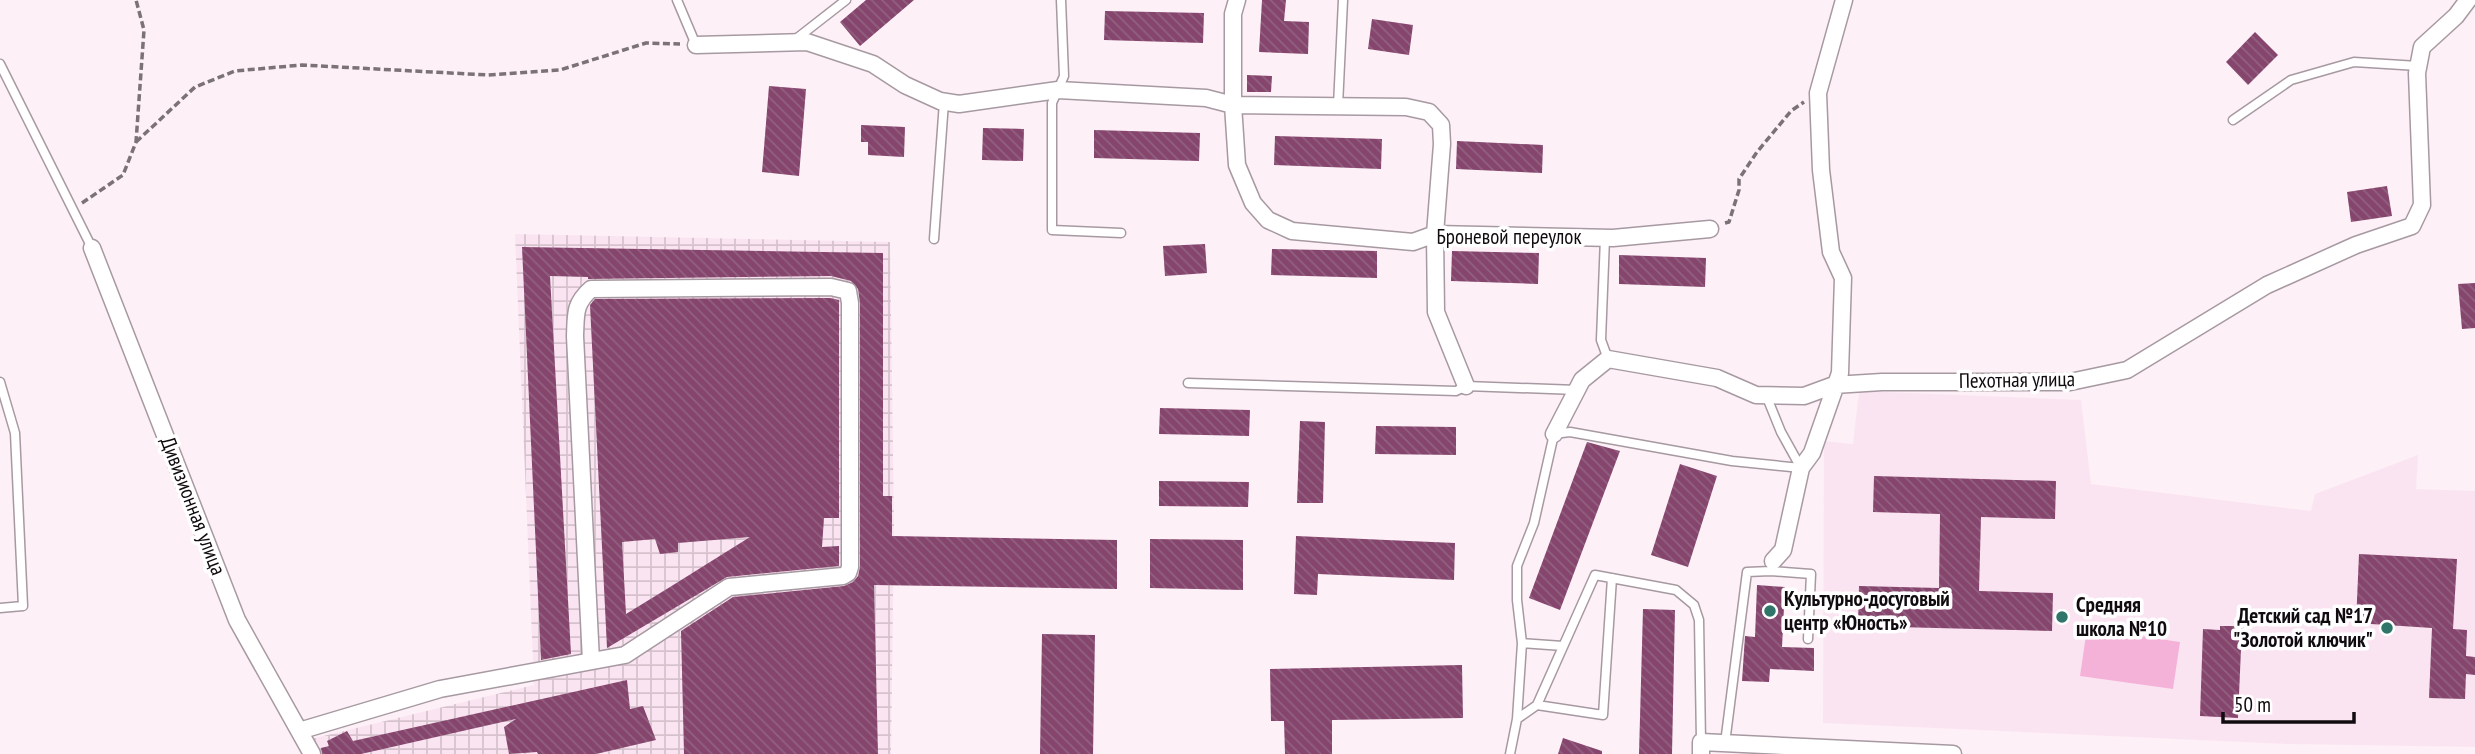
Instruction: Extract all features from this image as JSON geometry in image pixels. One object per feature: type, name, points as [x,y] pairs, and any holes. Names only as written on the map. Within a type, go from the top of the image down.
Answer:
[{"type":"street","name":"Броневой переулок","points":[[1237,0],[1233,14],[1233,105],[1237,165],[1253,203],[1268,220],[1292,231],[1413,242],[1435,234],[1605,238],[1710,229]]},
{"type":"street","points":[[1772,566],[1783,550],[1801,468],[1812,453],[1840,373],[1843,278],[1831,252],[1821,170],[1818,93],[1844,0]]},
{"type":"street","name":"Пехотная улица","points":[[1608,359],[1717,378],[1756,395],[1804,396],[1834,385],[1882,382],[2070,382],[2127,370],[2267,285],[2356,245],[2412,226],[2422,205],[2417,73],[2422,47],[2456,16],[2468,0]]},
{"type":"street","points":[[696,45],[807,42],[873,64],[905,85],[944,102],[960,104],[1058,90],[1206,98],[1233,105],[1406,107],[1429,112],[1441,125],[1442,145],[1435,234],[1436,312],[1466,386]]},
{"type":"street","name":"Дивизионная улица","points":[[92,248],[237,620],[312,754]]},
{"type":"street","points":[[299,731],[440,689],[592,661],[625,654],[729,587],[843,576],[848,573],[848,291],[831,287],[592,289],[580,299],[575,336],[592,661]]},
{"type":"street","points":[[1554,434],[1582,380],[1608,359]]},
{"type":"street","points":[[1701,748],[1725,743],[1953,754]]},
{"type":"lane","points":[[677,0],[696,45]]},
{"type":"lane","points":[[792,43],[846,0]]},
{"type":"lane","points":[[1061,0],[1064,76],[1052,103],[1052,230],[1121,233]]},
{"type":"lane","points":[[1338,106],[1343,0]]},
{"type":"lane","points":[[2233,120],[2291,80],[2354,62],[2418,66]]},
{"type":"lane","points":[[0,64],[92,248]]},
{"type":"lane","points":[[934,239],[944,102]]},
{"type":"lane","points":[[1605,238],[1601,340],[1608,359]]},
{"type":"lane","points":[[0,382],[15,433],[23,606],[0,608]]},
{"type":"lane","points":[[1188,383],[1456,391],[1466,386],[1577,390]]},
{"type":"lane","points":[[1766,395],[1781,432],[1801,468]]},
{"type":"lane","points":[[1510,754],[1517,719],[1522,643],[1517,600],[1517,566],[1534,523],[1554,434],[1570,432],[1732,461],[1801,468]]},
{"type":"lane","points":[[1725,743],[1747,572],[1772,566],[1811,574],[1808,639]]},
{"type":"lane","points":[[1517,719],[1537,705],[1595,575],[1676,590],[1693,606],[1699,620],[1701,748]]},
{"type":"lane","points":[[1537,705],[1603,715],[1612,578]]},
{"type":"lane","points":[[1522,643],[1563,646]]},
{"type":"path","points":[[73,209],[123,175],[136,142],[144,30],[136,0]]},
{"type":"path","points":[[136,142],[195,87],[235,71],[302,65],[488,75],[560,69],[646,43],[696,45]]},
{"type":"path","points":[[1710,229],[1729,222],[1740,179],[1757,152],[1791,111],[1818,93]]},
{"type":"shaded area","points":[[515,234],[890,242],[894,525],[891,754],[321,754],[311,739],[534,685]]},
{"type":"shaded area","name":"Средняя школа №10","points":[[1859,391],[2081,400],[2091,484],[2311,511],[2315,494],[2418,455],[2416,489],[2475,491],[2475,747],[2287,744],[1823,723],[1824,441],[1853,444]]},
{"type":"shaded area","points":[[2087,628],[2180,642],[2173,689],[2080,676]]},
{"type":"building","points":[[866,0],[914,0],[860,46],[840,22]]},
{"type":"building","points":[[1262,0],[1286,0],[1284,21],[1309,22],[1308,54],[1259,52]]},
{"type":"building","points":[[1105,11],[1204,13],[1203,43],[1104,40]]},
{"type":"building","points":[[1372,19],[1413,25],[1409,55],[1368,49]]},
{"type":"building","points":[[2255,32],[2278,55],[2248,85],[2226,62]]},
{"type":"building","points":[[1247,75],[1272,76],[1271,92],[1247,92]]},
{"type":"building","points":[[769,86],[806,89],[799,176],[762,172]]},
{"type":"building","points":[[861,125],[905,127],[904,157],[868,155],[868,142],[861,142]]},
{"type":"building","points":[[983,128],[1024,129],[1023,161],[982,160]]},
{"type":"building","points":[[1094,130],[1200,133],[1199,161],[1094,158]]},
{"type":"building","points":[[1275,136],[1382,139],[1381,169],[1274,165]]},
{"type":"building","points":[[1457,141],[1543,145],[1542,173],[1456,169]]},
{"type":"building","points":[[2387,186],[2392,216],[2351,222],[2347,192]]},
{"type":"building","points":[[1205,244],[1207,273],[1165,276],[1163,246]]},
{"type":"building","points":[[522,247],[883,253],[883,496],[892,496],[892,536],[1117,540],[1117,589],[874,585],[878,754],[684,754],[681,631],[733,597],[844,586],[858,576],[858,289],[851,281],[831,276],[588,279],[550,276],[571,654],[541,660]]},
{"type":"building","points":[[1272,249],[1377,251],[1377,278],[1271,275]]},
{"type":"building","points":[[1452,251],[1539,253],[1538,284],[1451,281]]},
{"type":"building","points":[[1619,255],[1706,258],[1705,287],[1619,284]]},
{"type":"building","points":[[2475,283],[2475,328],[2462,329],[2458,284]]},
{"type":"building","points":[[595,299],[839,300],[839,518],[824,518],[822,547],[839,546],[839,566],[727,577],[607,648],[590,305]],"holes":[[[750,537],[626,614],[622,542],[655,539],[660,554],[678,552],[678,543]]]},
{"type":"building","points":[[1160,408],[1250,410],[1249,436],[1159,434]]},
{"type":"building","points":[[1300,421],[1325,422],[1323,503],[1297,503]]},
{"type":"building","points":[[1376,426],[1456,427],[1456,455],[1375,454]]},
{"type":"building","points":[[1587,442],[1620,451],[1560,610],[1529,598]]},
{"type":"building","points":[[1680,464],[1717,476],[1688,567],[1651,555]]},
{"type":"building","points":[[1874,476],[2056,481],[2055,519],[1981,517],[1979,591],[2053,593],[2052,631],[1858,626],[1859,586],[1939,588],[1940,514],[1873,512]]},
{"type":"building","points":[[1159,481],[1249,482],[1248,507],[1159,506]]},
{"type":"building","points":[[1296,536],[1455,543],[1454,580],[1318,574],[1317,595],[1294,594]]},
{"type":"building","points":[[1150,539],[1243,540],[1243,590],[1150,588]]},
{"type":"building","points":[[2359,554],[2457,559],[2453,629],[2467,630],[2466,656],[2475,657],[2475,675],[2466,674],[2465,699],[2429,698],[2432,628],[2356,623]]},
{"type":"building","name":"Культурно-досуговый центр «Юность»","points":[[1757,585],[1785,587],[1782,647],[1814,648],[1814,671],[1770,669],[1769,682],[1742,681],[1745,636],[1755,637]]},
{"type":"building","points":[[1643,609],[1675,610],[1672,754],[1639,754]]},
{"type":"building","points":[[2220,626],[2242,626],[2238,718],[2200,716],[2203,629],[2220,630]]},
{"type":"building","points":[[1042,634],[1095,635],[1093,754],[1040,754]]},
{"type":"building","points":[[1462,665],[1463,718],[1332,720],[1332,754],[1285,754],[1284,721],[1271,721],[1270,669]]},
{"type":"building","points":[[627,680],[630,709],[643,706],[656,740],[596,754],[509,754],[504,727],[516,719],[361,754],[322,754],[321,748],[329,746],[327,741],[347,731],[353,741]]},
{"type":"building","points":[[1563,738],[1602,751],[1602,754],[1558,754]]},
{"type":"place","name":"Культурно-досуговый центр «Юность»","points":[[1770,611]]},
{"type":"place","name":"Средняя школа №10","points":[[2062,617]]},
{"type":"place","name":"Детский сад №17 \"Золотой ключик\"","points":[[2387,628]]}]
